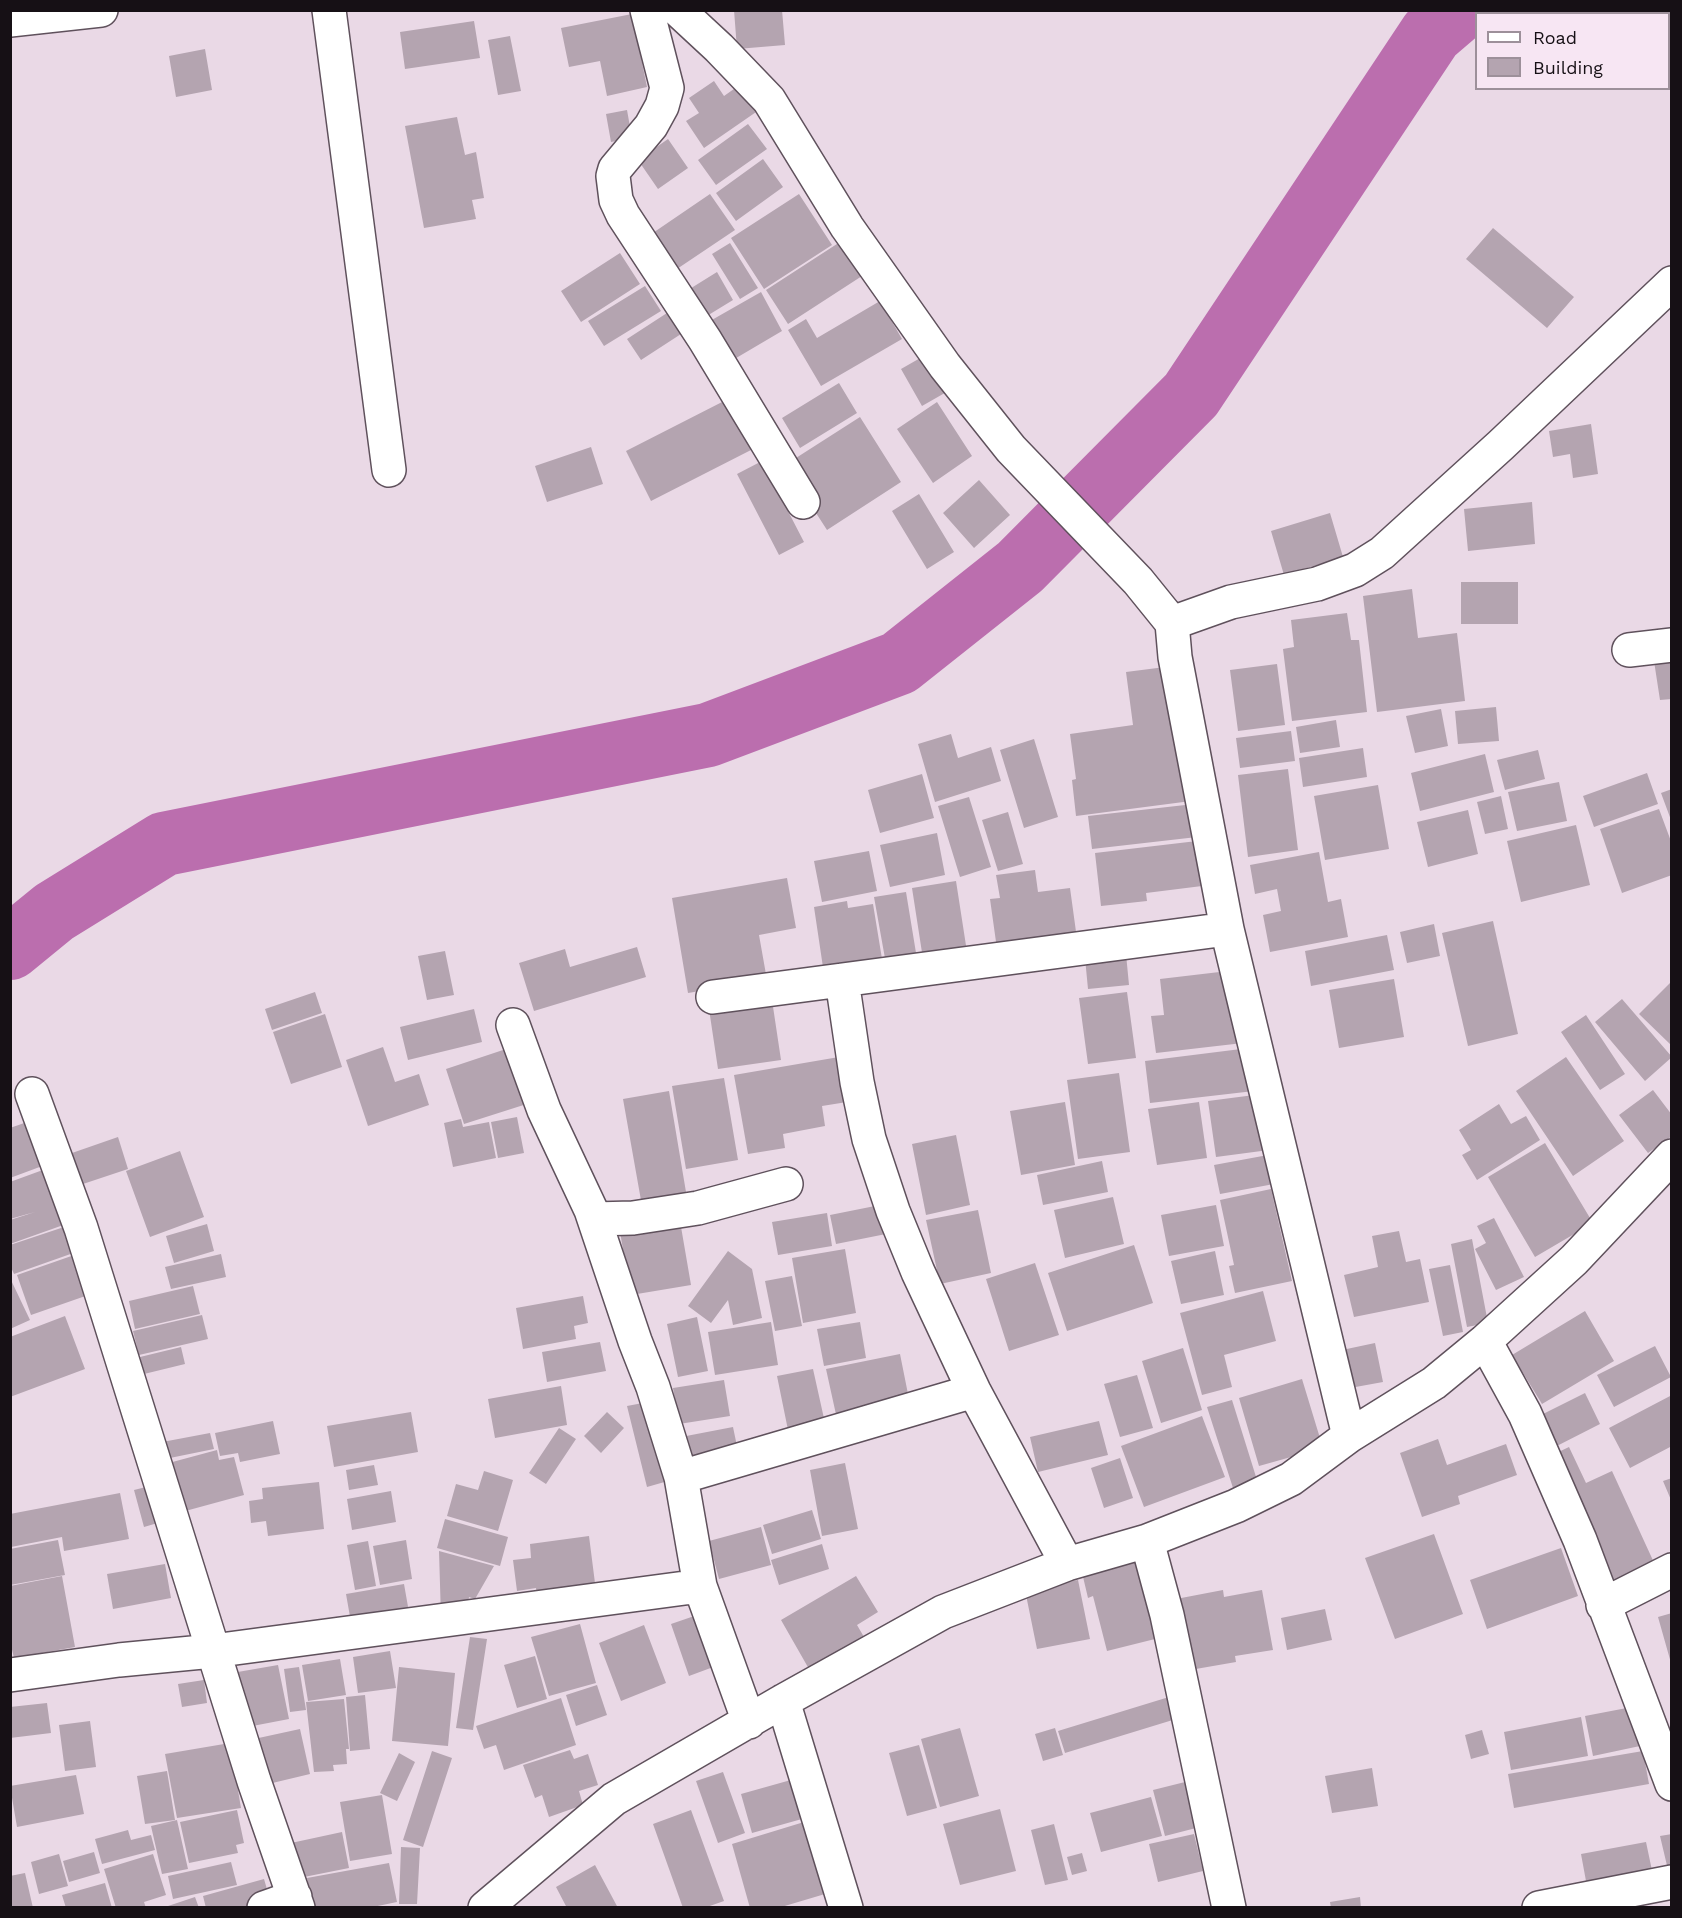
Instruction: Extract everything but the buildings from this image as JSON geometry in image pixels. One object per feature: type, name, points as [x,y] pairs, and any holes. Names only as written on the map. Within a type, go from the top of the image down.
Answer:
[{"type":"street","points":[[10,20],[101,10]]},
{"type":"street","points":[[329,10],[389,470]]},
{"type":"street","points":[[647,10],[667,88],[662,106],[651,126],[615,169],[613,176],[616,200],[623,215],[705,340],[802,502]]},
{"type":"street","points":[[678,10],[719,48],[769,100],[847,227],[945,366],[1011,449],[1138,581],[1172,623],[1174,657],[1227,929],[1349,1436]]},
{"type":"street","points":[[1172,623],[1231,602],[1317,584],[1355,570],[1382,553],[1501,445],[1658,312],[1671,283]]},
{"type":"street","points":[[1629,650],[1671,645]]},
{"type":"street","points":[[713,997],[1227,929]]},
{"type":"street","points":[[842,980],[857,1082],[869,1139],[893,1211],[918,1272],[974,1391],[1067,1564]]},
{"type":"street","points":[[513,1025],[544,1110],[594,1219],[653,1388],[681,1477],[700,1586],[749,1722]]},
{"type":"street","points":[[32,1094],[81,1228],[254,1781],[297,1902],[264,1908]]},
{"type":"street","points":[[485,1908],[614,1800],[783,1701],[943,1612],[1067,1564],[1147,1541],[1236,1506],[1291,1479],[1349,1436],[1434,1383],[1485,1341],[1574,1260],[1671,1156]]},
{"type":"street","points":[[594,1219],[633,1218],[698,1208],[786,1184]]},
{"type":"street","points":[[1485,1341],[1525,1414],[1580,1540],[1671,1784]]},
{"type":"street","points":[[681,1477],[974,1391]]},
{"type":"street","points":[[1147,1541],[1167,1615],[1229,1908]]},
{"type":"street","points":[[1604,1605],[1671,1570]]},
{"type":"street","points":[[10,1675],[119,1660],[213,1651],[700,1586]]},
{"type":"street","points":[[783,1701],[846,1908]]},
{"type":"street","points":[[1539,1908],[1671,1882]]},
{"type":"waterway","points":[[10,948],[54,912],[164,844],[708,735],[899,663],[1020,567],[1191,395],[1431,34],[1459,10]]}]
